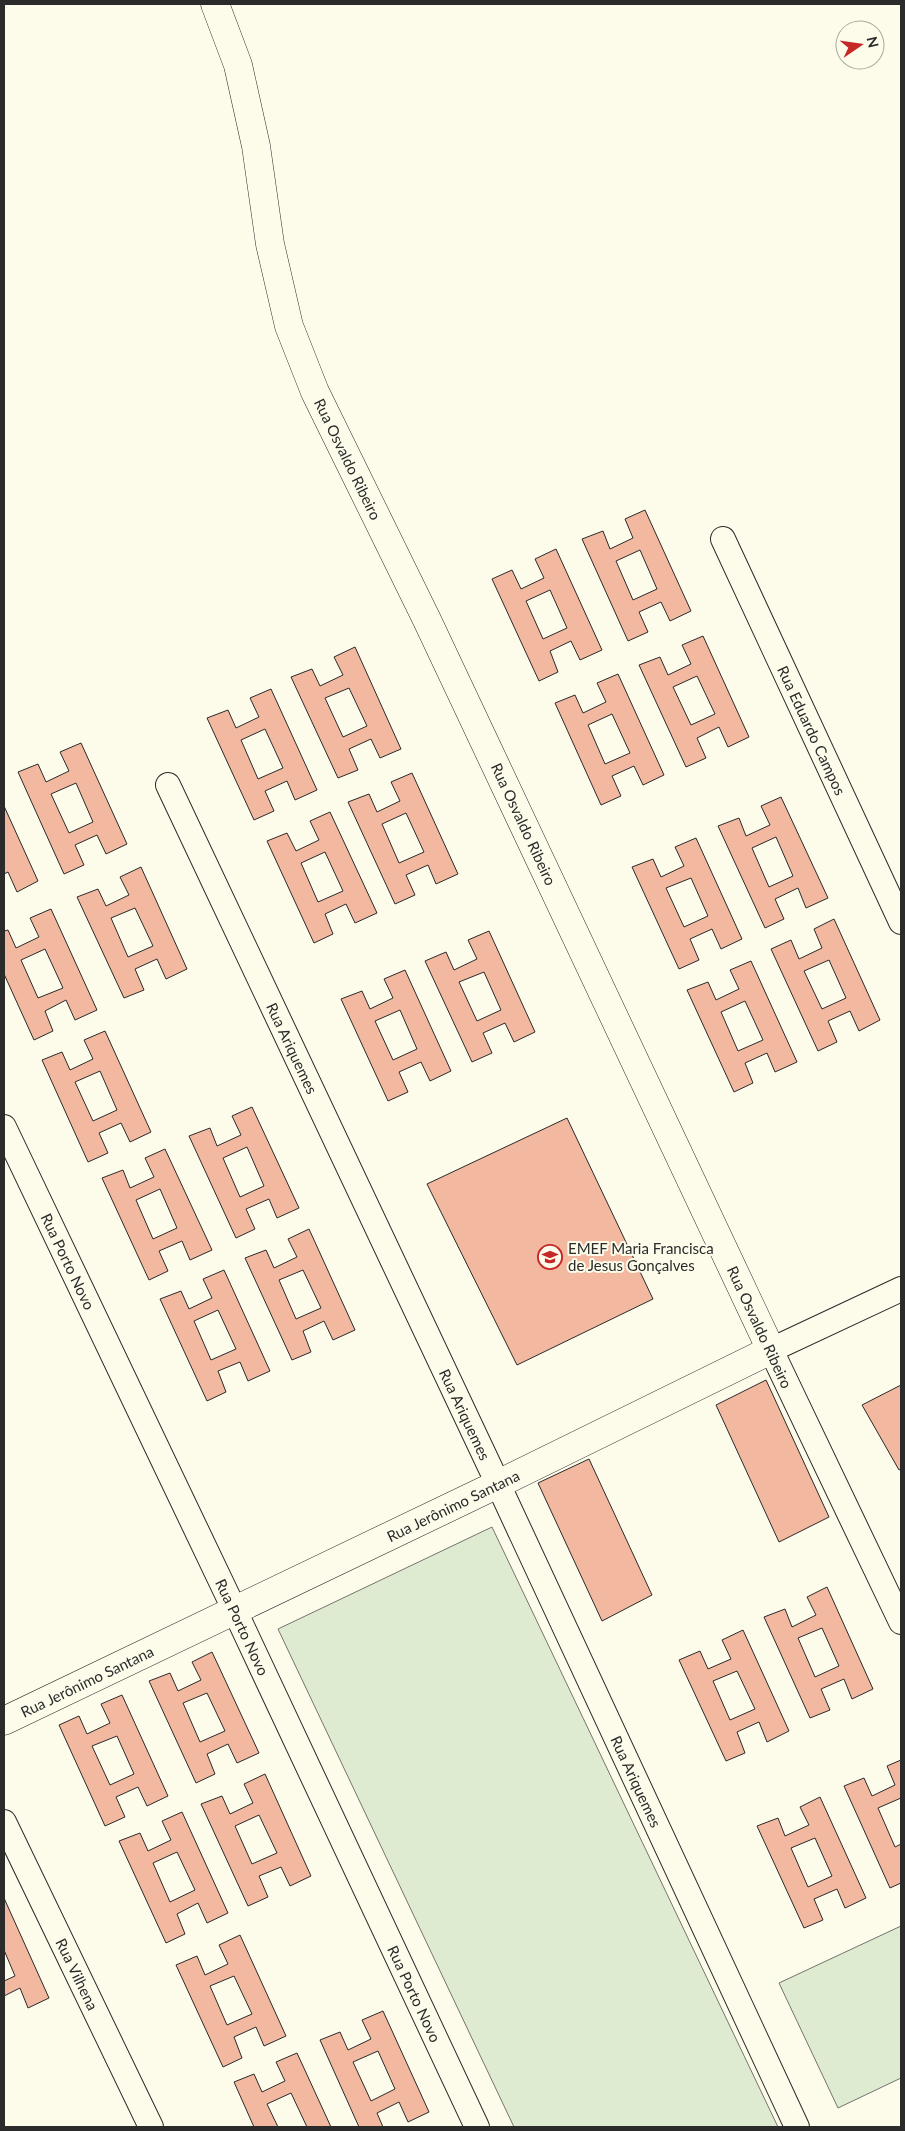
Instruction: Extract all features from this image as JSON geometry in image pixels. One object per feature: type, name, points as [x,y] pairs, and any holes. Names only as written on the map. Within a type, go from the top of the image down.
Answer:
[{"type":"street","name":"Rua Osvaldo Ribeiro","points":[[215,4],[238,65],[256,146],[270,244],[290,326],[315,392],[427,620],[901,1622]]},
{"type":"street","name":"Rua Eduardo Campos","points":[[723,539],[901,922]]},
{"type":"street","name":"Rua Ariquemes","points":[[168,785],[498,1484],[797,2127]]},
{"type":"street","name":"Rua Porto Novo","points":[[4,1127],[235,1611],[477,2127]]},
{"type":"street","name":"Rua Jerônimo Santana","points":[[4,1721],[901,1289]]},
{"type":"street","name":"Rua Vilhena","points":[[4,1822],[151,2127]]},
{"type":"green space","points":[[492,1527],[778,2127],[514,2127],[278,1629]]},
{"type":"green space","points":[[901,1926],[901,2078],[838,2108],[779,1983]]},
{"type":"building","points":[[645,510],[691,611],[670,621],[661,602],[639,612],[648,632],[628,641],[582,539],[603,531],[610,549],[633,538],[625,519]],"holes":[[[640,550],[657,589],[633,600],[616,561]]]},
{"type":"building","points":[[556,549],[602,650],[580,660],[571,641],[550,651],[558,672],[539,681],[492,579],[512,570],[521,589],[544,578],[535,559]],"holes":[[[550,590],[567,628],[543,639],[526,601]]]},
{"type":"building","points":[[703,636],[749,737],[728,747],[719,727],[697,738],[706,758],[686,767],[639,665],[660,657],[668,675],[691,664],[682,645]],"holes":[[[697,676],[715,714],[691,725],[673,687]]]},
{"type":"building","points":[[355,647],[401,749],[380,758],[371,739],[349,749],[358,770],[338,778],[291,677],[312,669],[320,686],[343,675],[334,657]],"holes":[[[349,688],[367,726],[343,737],[325,698]]]},
{"type":"building","points":[[618,674],[664,775],[643,785],[634,766],[612,776],[621,796],[601,805],[555,703],[575,695],[583,713],[606,702],[597,683]],"holes":[[[612,714],[630,753],[605,764],[588,725]]]},
{"type":"building","points":[[271,689],[317,790],[295,800],[287,781],[265,791],[274,811],[254,820],[207,718],[228,710],[236,728],[259,717],[250,698]],"holes":[[[265,729],[283,768],[258,779],[241,740]]]},
{"type":"building","points":[[81,743],[127,844],[106,854],[97,835],[75,845],[84,865],[64,874],[18,772],[38,764],[46,782],[69,771],[60,752]],"holes":[[[76,783],[93,822],[69,833],[51,794]]]},
{"type":"building","points":[[412,773],[458,874],[436,884],[428,865],[406,875],[415,895],[395,904],[348,802],[369,794],[377,812],[400,801],[391,782]],"holes":[[[406,813],[424,852],[399,863],[382,824]]]},
{"type":"building","points":[[781,797],[828,898],[806,908],[798,888],[775,899],[784,919],[765,928],[718,826],[739,818],[746,836],[770,825],[761,806]],"holes":[[[776,837],[793,876],[769,887],[752,848]]]},
{"type":"building","points":[[4,806],[38,881],[17,892],[8,872],[4,874]]},
{"type":"building","points":[[330,812],[377,913],[355,923],[346,904],[325,914],[333,934],[314,943],[267,841],[287,833],[296,851],[319,840],[310,821]],"holes":[[[325,852],[343,891],[318,902],[301,863]]]},
{"type":"building","points":[[696,838],[742,939],[721,949],[712,929],[690,939],[699,960],[679,969],[632,867],[653,859],[661,877],[684,866],[675,847]],"holes":[[[691,878],[708,916],[684,927],[666,888]]]},
{"type":"building","points":[[141,867],[187,969],[166,979],[157,959],[135,969],[144,990],[124,998],[77,897],[98,889],[106,906],[129,895],[120,877]],"holes":[[[135,908],[153,946],[128,957],[111,918]]]},
{"type":"building","points":[[51,909],[97,1010],[75,1020],[66,1000],[45,1011],[53,1031],[34,1040],[4,974],[4,931],[8,930],[16,948],[39,937],[30,918]],"holes":[[[45,949],[63,988],[38,998],[21,960]]]},
{"type":"building","points":[[834,919],[880,1020],[859,1031],[850,1011],[828,1021],[837,1042],[818,1051],[771,949],[791,940],[799,959],[822,948],[814,929]],"holes":[[[829,960],[846,998],[822,1009],[804,971]]]},
{"type":"building","points":[[489,931],[535,1032],[514,1042],[505,1023],[483,1033],[492,1053],[472,1062],[425,961],[446,952],[454,970],[477,959],[468,940]],"holes":[[[484,972],[501,1010],[477,1021],[459,982]]]},
{"type":"building","points":[[751,961],[797,1062],[775,1072],[767,1053],[745,1063],[753,1083],[734,1092],[687,990],[708,982],[716,1000],[739,989],[730,970]],"holes":[[[745,1001],[763,1040],[738,1051],[721,1012]]]},
{"type":"building","points":[[405,970],[451,1071],[430,1081],[421,1062],[399,1072],[408,1092],[388,1101],[341,999],[362,991],[370,1009],[393,998],[384,979]],"holes":[[[400,1010],[417,1049],[393,1060],[375,1021]]]},
{"type":"building","points":[[105,1031],[151,1132],[130,1142],[121,1123],[99,1133],[108,1153],[88,1162],[42,1060],[62,1052],[70,1070],[93,1059],[84,1040]],"holes":[[[100,1071],[117,1110],[93,1121],[75,1082]]]},
{"type":"building","points":[[252,1107],[299,1208],[277,1218],[269,1199],[246,1209],[255,1229],[236,1238],[189,1136],[210,1128],[217,1146],[241,1135],[232,1116]],"holes":[[[247,1147],[264,1186],[240,1197],[223,1158]]]},
{"type":"building","points":[[567,1118],[653,1299],[517,1365],[427,1184]]},
{"type":"building","points":[[165,1149],[212,1250],[190,1260],[182,1241],[159,1251],[168,1271],[149,1280],[102,1178],[123,1170],[130,1188],[154,1177],[145,1158]],"holes":[[[160,1189],[177,1228],[153,1239],[136,1200]]]},
{"type":"building","points":[[309,1229],[355,1330],[333,1340],[324,1321],[303,1331],[311,1352],[292,1360],[245,1258],[266,1250],[274,1268],[297,1257],[288,1239]],"holes":[[[303,1270],[321,1308],[296,1319],[279,1280]]]},
{"type":"building","points":[[224,1270],[270,1371],[248,1381],[240,1362],[218,1371],[226,1392],[207,1401],[160,1299],[181,1291],[189,1309],[212,1298],[203,1279]],"holes":[[[218,1310],[236,1349],[211,1360],[194,1321]]]},
{"type":"building","points":[[766,1380],[829,1517],[779,1542],[716,1405]]},
{"type":"building","points":[[901,1385],[901,1469],[899,1470],[862,1405]]},
{"type":"building","points":[[589,1459],[652,1595],[602,1621],[538,1483]]},
{"type":"building","points":[[827,1587],[873,1689],[852,1699],[844,1679],[821,1689],[830,1710],[810,1718],[764,1617],[785,1609],[792,1627],[816,1615],[807,1597]],"holes":[[[822,1628],[839,1666],[815,1677],[798,1638]]]},
{"type":"building","points":[[743,1630],[789,1731],[767,1742],[759,1722],[737,1732],[745,1753],[726,1761],[679,1660],[700,1651],[708,1669],[731,1659],[722,1640]],"holes":[[[737,1671],[755,1709],[730,1720],[713,1681]]]},
{"type":"building","points":[[212,1652],[259,1753],[237,1763],[228,1744],[207,1754],[215,1774],[196,1783],[149,1681],[170,1673],[178,1691],[201,1680],[192,1662]],"holes":[[[207,1693],[225,1731],[200,1742],[183,1703]]]},
{"type":"building","points":[[122,1695],[168,1796],[147,1806],[138,1787],[116,1797],[125,1817],[105,1826],[59,1725],[79,1716],[87,1734],[110,1723],[101,1704]],"holes":[[[117,1736],[134,1774],[110,1785],[92,1746]]]},
{"type":"building","points":[[901,1760],[901,1798],[878,1808],[895,1847],[901,1844],[901,1883],[890,1888],[844,1786],[864,1778],[872,1796],[895,1785],[887,1766]]},
{"type":"building","points":[[265,1774],[311,1876],[290,1886],[281,1867],[259,1876],[268,1897],[248,1906],[201,1804],[222,1796],[230,1814],[253,1803],[244,1784]],"holes":[[[259,1815],[277,1853],[252,1864],[235,1826]]]},
{"type":"building","points":[[820,1797],[866,1898],[845,1908],[837,1889],[814,1899],[823,1920],[804,1928],[757,1826],[778,1818],[785,1836],[809,1825],[800,1807]],"holes":[[[815,1838],[832,1876],[808,1887],[791,1848]]]},
{"type":"building","points":[[182,1812],[228,1913],[207,1923],[198,1903],[177,1914],[185,1934],[166,1943],[119,1841],[140,1833],[148,1851],[171,1840],[162,1821]],"holes":[[[177,1852],[195,1890],[170,1902],[153,1863]]]},
{"type":"building","points":[[4,1898],[49,1998],[28,2008],[20,1988],[4,1996],[4,1981],[15,1976],[4,1950]]},
{"type":"building","points":[[240,1935],[286,2036],[264,2046],[256,2027],[234,2037],[242,2058],[223,2067],[176,1965],[197,1956],[205,1975],[228,1964],[219,1945]],"holes":[[[234,1976],[252,2014],[227,2025],[210,1986]]]},
{"type":"building","points":[[383,2011],[429,2112],[408,2122],[399,2102],[377,2113],[383,2127],[359,2127],[320,2040],[340,2032],[348,2050],[371,2039],[362,2020]],"holes":[[[378,2051],[395,2089],[371,2101],[353,2062]]]},
{"type":"building","points":[[297,2053],[331,2127],[307,2127],[291,2093],[267,2104],[278,2127],[254,2127],[234,2082],[254,2074],[262,2092],[285,2081],[276,2062]]},
{"type":"place","name":"EMEF Maria Francisca de Jesus Gonçalves","points":[[550,1257]]}]
